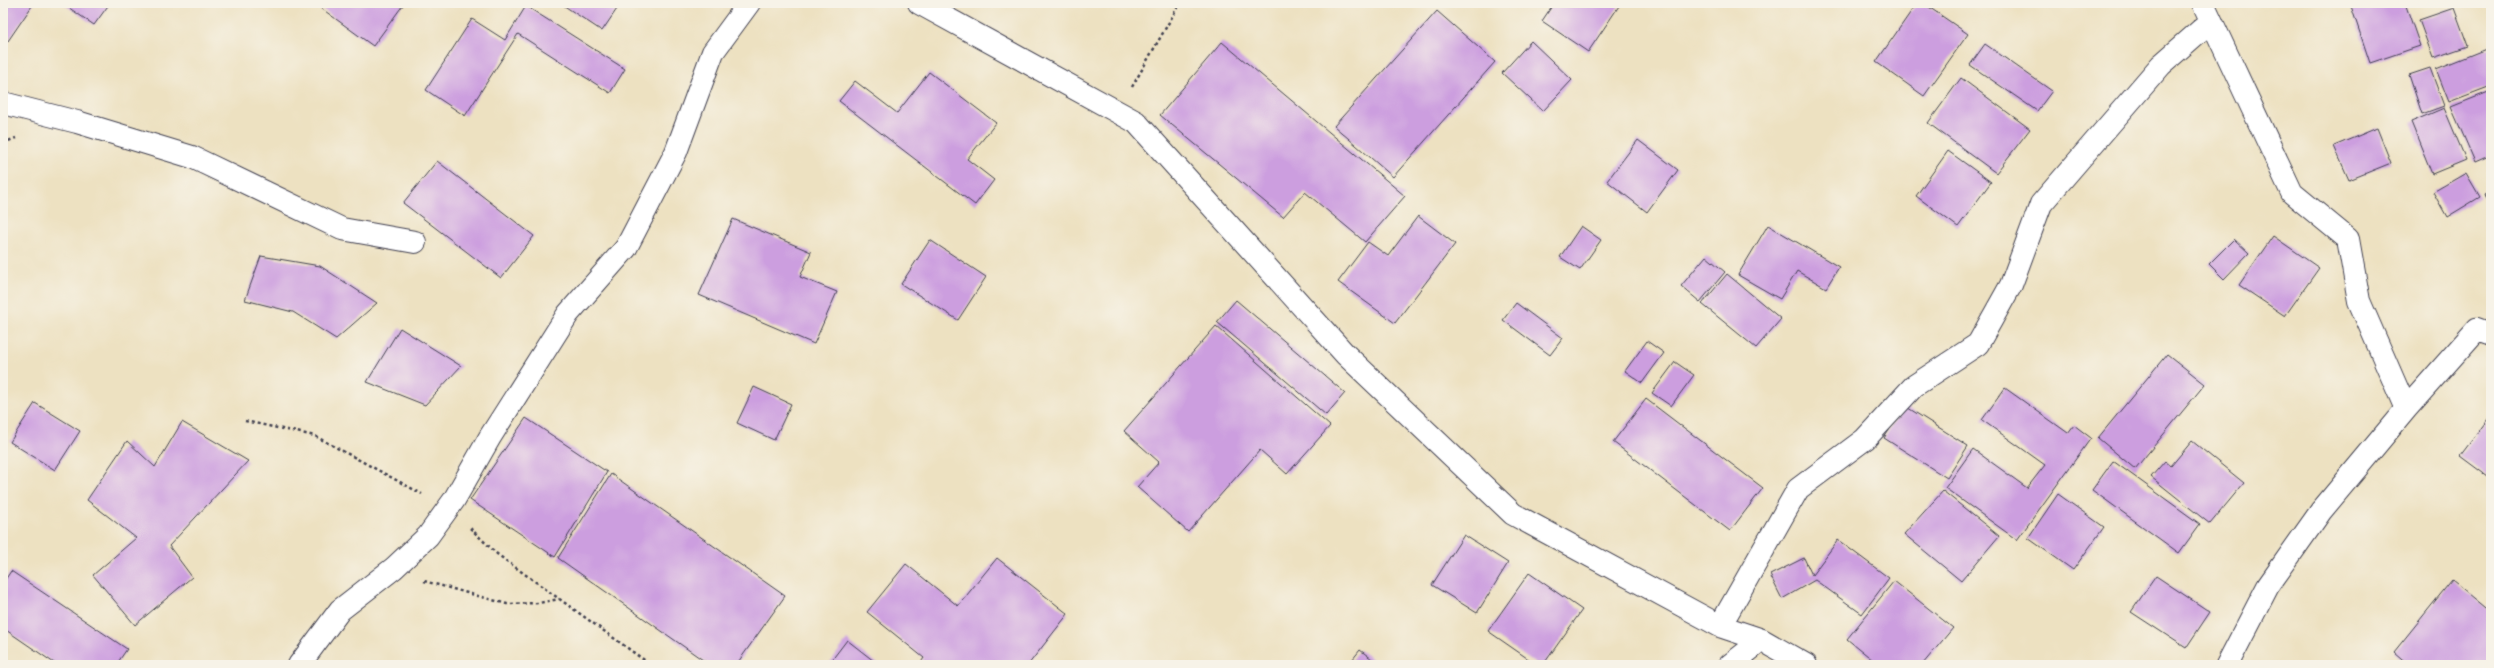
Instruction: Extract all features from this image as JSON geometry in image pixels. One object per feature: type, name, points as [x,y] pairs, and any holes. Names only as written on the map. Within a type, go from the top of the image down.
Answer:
[{"type":"street","points":[[299,665],[340,610],[386,575],[428,536],[448,508],[568,314],[626,248],[676,152],[713,52],[749,3]]},
{"type":"street","points":[[919,3],[1136,122],[1345,354],[1513,514],[1720,626],[1762,640],[1806,665]]},
{"type":"street","points":[[1720,626],[1798,489],[1865,439],[1914,386],[1978,344],[2011,285],[2041,204],[2206,13],[2292,193],[2348,239],[2359,301],[2406,409]]},
{"type":"street","points":[[3,103],[77,122],[192,156],[342,228],[415,242]]},
{"type":"street","points":[[2227,665],[2268,586],[2321,511],[2406,409],[2477,329],[2491,334]]},
{"type":"street","points":[[1730,665],[1762,640]]},
{"type":"path","points":[[1118,112],[1180,3]]},
{"type":"path","points":[[245,421],[315,436],[448,508],[498,554],[651,665]]},
{"type":"path","points":[[386,575],[432,582],[508,604],[539,603],[559,599]]},
{"type":"building","points":[[3,3],[34,3],[8,41],[3,38]]},
{"type":"building","points":[[62,3],[110,3],[94,25]]},
{"type":"building","points":[[314,3],[400,3],[403,5],[373,46]]},
{"type":"building","points":[[560,3],[621,3],[602,31]]},
{"type":"building","points":[[1554,3],[1621,3],[1588,52],[1542,21]]},
{"type":"building","points":[[1917,3],[1923,3],[1968,34],[1924,96],[1876,62]]},
{"type":"building","points":[[2350,3],[2405,3],[2420,46],[2370,63]]},
{"type":"building","points":[[526,6],[625,69],[610,93],[518,34],[465,116],[426,90],[472,19],[505,40]]},
{"type":"building","points":[[2454,8],[2468,46],[2433,58],[2419,20]]},
{"type":"building","points":[[1437,11],[1495,62],[1393,177],[1334,126]]},
{"type":"building","points":[[1531,41],[1572,80],[1543,111],[1502,73]]},
{"type":"building","points":[[1222,42],[1405,196],[1365,242],[1305,192],[1283,217],[1160,115]]},
{"type":"building","points":[[1985,44],[2052,91],[2037,111],[1970,65]]},
{"type":"building","points":[[2491,47],[2491,86],[2449,102],[2436,69]]},
{"type":"building","points":[[2430,68],[2444,106],[2422,114],[2409,75]]},
{"type":"building","points":[[929,72],[996,123],[967,159],[994,180],[975,205],[839,101],[855,81],[897,113]]},
{"type":"building","points":[[1961,78],[2030,129],[1996,173],[1928,123]]},
{"type":"building","points":[[2491,91],[2491,155],[2475,162],[2451,107]]},
{"type":"building","points":[[2444,108],[2466,160],[2432,174],[2411,122]]},
{"type":"building","points":[[2377,128],[2391,163],[2349,180],[2334,146]]},
{"type":"building","points":[[1638,140],[1678,170],[1647,212],[1607,181]]},
{"type":"building","points":[[1948,151],[1991,182],[1958,227],[1916,196]]},
{"type":"building","points":[[437,161],[534,236],[501,278],[403,203]]},
{"type":"building","points":[[2466,173],[2480,197],[2447,217],[2433,192]]},
{"type":"building","points":[[2491,191],[2491,211],[2484,194]]},
{"type":"building","points":[[1418,216],[1455,244],[1395,323],[1338,282],[1368,242],[1388,256]]},
{"type":"building","points":[[733,219],[811,252],[800,277],[837,292],[814,344],[699,295]]},
{"type":"building","points":[[1768,225],[1839,267],[1826,288],[1797,271],[1780,299],[1738,275]]},
{"type":"building","points":[[1581,226],[1601,240],[1580,270],[1560,257]]},
{"type":"building","points":[[2273,236],[2319,268],[2285,316],[2239,285]]},
{"type":"building","points":[[2234,239],[2249,253],[2224,279],[2209,264]]},
{"type":"building","points":[[930,240],[986,277],[958,320],[901,284]]},
{"type":"building","points":[[261,256],[320,266],[377,303],[336,339],[293,312],[245,300]]},
{"type":"building","points":[[1706,256],[1725,272],[1700,302],[1681,286]]},
{"type":"building","points":[[1727,274],[1781,319],[1756,348],[1702,304]]},
{"type":"building","points":[[1236,300],[1345,393],[1326,415],[1217,322]]},
{"type":"building","points":[[1516,303],[1563,338],[1550,355],[1503,320]]},
{"type":"building","points":[[1216,326],[1330,426],[1287,474],[1260,450],[1188,532],[1137,487],[1159,462],[1124,431]]},
{"type":"building","points":[[400,328],[461,366],[425,405],[367,382]]},
{"type":"building","points":[[1647,341],[1664,353],[1642,383],[1625,371]]},
{"type":"building","points":[[2167,354],[2205,384],[2135,469],[2098,438]]},
{"type":"building","points":[[1675,362],[1694,375],[1671,406],[1652,393]]},
{"type":"building","points":[[754,387],[791,404],[774,440],[737,423]]},
{"type":"building","points":[[2005,388],[2068,433],[2074,425],[2091,438],[2017,540],[1945,488],[1973,449],[2027,488],[2045,465],[1982,420]]},
{"type":"building","points":[[1646,399],[1763,488],[1730,531],[1613,442]]},
{"type":"building","points":[[35,403],[80,431],[55,470],[10,442]]},
{"type":"building","points":[[1905,406],[1968,446],[1947,478],[1884,438]]},
{"type":"building","points":[[2491,415],[2491,479],[2460,456]]},
{"type":"building","points":[[526,418],[607,472],[555,557],[470,500]]},
{"type":"building","points":[[182,422],[248,461],[169,546],[192,577],[135,625],[93,575],[136,538],[87,500],[127,441],[155,467]]},
{"type":"building","points":[[2192,441],[2244,483],[2210,524],[2151,477],[2165,461],[2171,466]]},
{"type":"building","points":[[2113,461],[2200,524],[2179,553],[2092,490]]},
{"type":"building","points":[[611,474],[785,596],[736,665],[710,665],[558,558]]},
{"type":"building","points":[[1943,491],[1999,536],[1961,581],[1904,534]]},
{"type":"building","points":[[2058,494],[2104,527],[2073,570],[2028,538]]},
{"type":"building","points":[[1464,535],[1508,563],[1477,613],[1432,585]]},
{"type":"building","points":[[1838,540],[1889,578],[1862,614],[1815,580],[1782,599],[1770,575],[1804,558],[1812,575]]},
{"type":"building","points":[[997,558],[1068,614],[1028,665],[919,665],[924,658],[867,612],[906,564],[958,606]]},
{"type":"building","points":[[11,571],[127,649],[116,665],[57,665],[3,628],[3,583]]},
{"type":"building","points":[[1529,573],[1582,610],[1543,665],[1537,665],[1488,631]]},
{"type":"building","points":[[2156,576],[2210,612],[2186,648],[2131,612]]},
{"type":"building","points":[[2452,580],[2491,612],[2491,665],[2409,665],[2394,652]]},
{"type":"building","points":[[1894,581],[1953,628],[1922,665],[1879,665],[1847,639]]},
{"type":"building","points":[[847,640],[879,665],[828,665]]},
{"type":"building","points":[[1360,650],[1380,665],[1348,665]]}]
